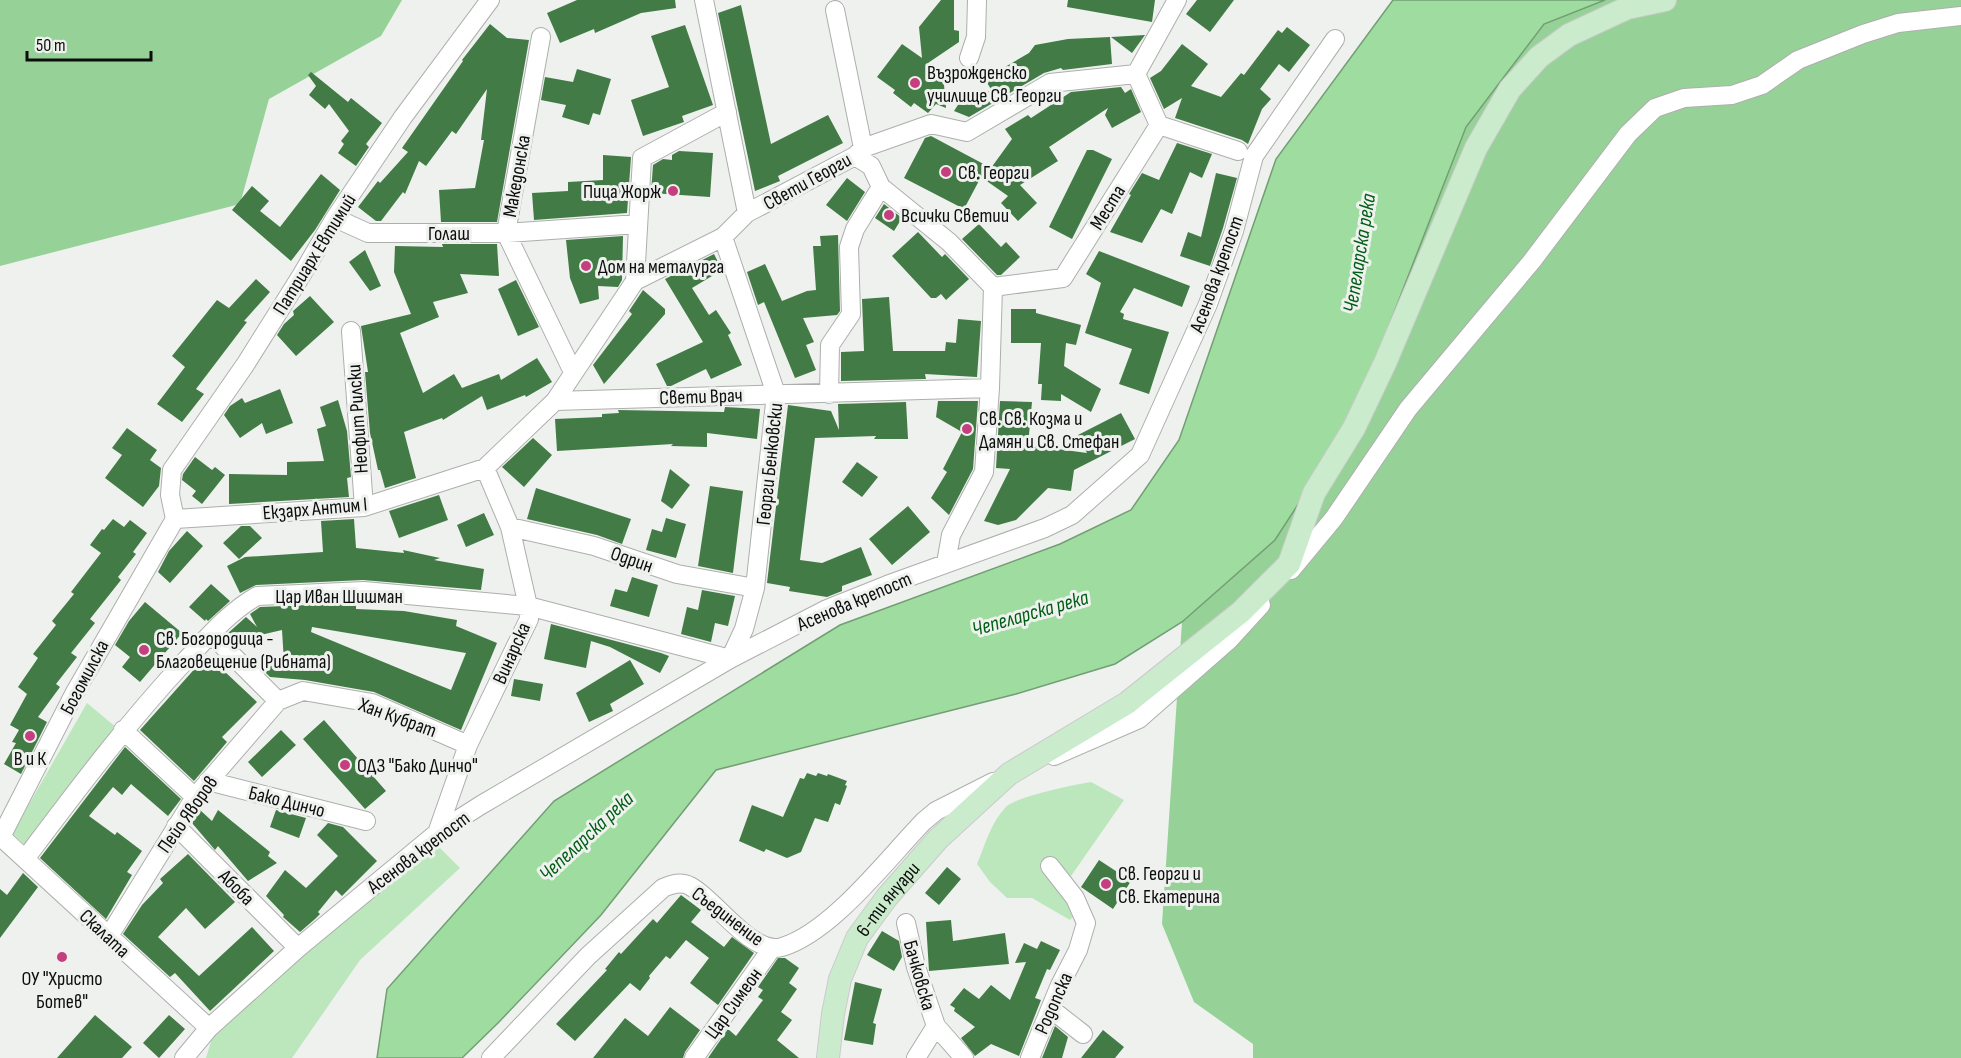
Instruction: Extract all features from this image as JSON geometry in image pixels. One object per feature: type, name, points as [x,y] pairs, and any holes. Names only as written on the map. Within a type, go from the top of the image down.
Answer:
[{"type":"main road","name":"6-ти януари","points":[[828,1058],[840,979],[857,938],[887,897],[938,839],[1009,774],[1127,703],[1242,612],[1289,564],[1314,494],[1354,428],[1385,363],[1476,148],[1510,89],[1539,57],[1569,35],[1627,8],[1665,0]]},
{"type":"street","name":"Патриарх Евтимий","points":[[175,519],[170,495],[172,470],[245,365],[335,218],[403,117],[490,0]]},
{"type":"street","points":[[704,0],[747,213]]},
{"type":"street","points":[[969,58],[975,37],[977,0]]},
{"type":"street","points":[[1177,0],[1136,74],[1159,125],[1238,151]]},
{"type":"street","points":[[835,10],[859,152],[871,166],[881,187],[949,242],[993,287],[990,388],[984,472],[951,536],[946,563]]},
{"type":"street","name":"Съединение","points":[[490,1058],[588,956],[663,888],[672,884],[690,886],[753,940],[772,948],[779,948],[803,938],[837,914],[936,811],[1009,774],[1139,719],[1249,620],[1334,518],[1408,409],[1532,261],[1628,134],[1655,108],[1683,98],[1732,95],[1762,85],[1798,60],[1881,28],[1898,23],[1961,16]]},
{"type":"street","name":"Македонска","points":[[541,37],[506,232],[573,372]]},
{"type":"street","name":"Асенова крепост","points":[[184,1058],[205,1032],[298,948],[437,833],[730,659],[827,609],[1045,528],[1072,515],[1140,454],[1208,304],[1234,231],[1254,156],[1335,39]]},
{"type":"street","name":"Свети Георги","points":[[485,468],[555,401],[635,281],[723,237],[747,213],[859,152],[931,124],[967,132],[1050,83],[1136,74]]},
{"type":"street","points":[[635,281],[642,158],[727,112]]},
{"type":"street","name":"Места","points":[[993,287],[1063,278],[1159,125]]},
{"type":"street","points":[[830,394],[830,345],[851,314],[849,247],[855,229],[881,187]]},
{"type":"street","name":"Голаш","points":[[335,218],[368,233],[506,232],[638,224]]},
{"type":"street","name":"Георги Бенковски","points":[[723,237],[776,394],[756,588],[744,629],[730,659]]},
{"type":"street","name":"Неофит Рилски","points":[[351,331],[364,507]]},
{"type":"street","name":"Свети Врач","points":[[555,401],[990,388]]},
{"type":"street","name":"Екзарх Антим I","points":[[175,519],[364,507],[485,468]]},
{"type":"street","name":"Винарска","points":[[437,833],[468,745],[529,619],[510,527],[485,468]]},
{"type":"street","name":"Богомилска","points":[[1,838],[74,694],[175,519]]},
{"type":"street","name":"Одрин","points":[[510,527],[594,546],[677,574],[756,588]]},
{"type":"street","name":"Цар Иван Шишман","points":[[25,860],[123,730],[211,634],[243,604],[257,596],[364,591],[528,606],[730,659]]},
{"type":"street","points":[[211,634],[278,701]]},
{"type":"street","name":"Хан Кубрат","points":[[278,701],[303,691],[372,703],[468,745]]},
{"type":"street","name":"Пейо Яворов","points":[[109,936],[195,797],[278,701]]},
{"type":"street","points":[[123,730],[195,797]]},
{"type":"street","name":"Бако Динчо","points":[[208,781],[366,821]]},
{"type":"street","name":"Абоба","points":[[176,826],[298,948]]},
{"type":"street","name":"Скалата","points":[[1,838],[109,936],[205,1032]]},
{"type":"street","name":"Родопска","points":[[1030,1058],[1060,985],[1078,950],[1086,923],[1075,898],[1050,866]]},
{"type":"street","name":"Бачковска","points":[[906,923],[916,967],[936,1026],[964,1058]]},
{"type":"street","name":"Цар Симеон","points":[[694,1058],[772,948]]},
{"type":"street","points":[[1050,1009],[1083,1034]]},
{"type":"street","name":"Бачковска","points":[[916,1058],[936,1026]]},
{"type":"street","points":[[196,1058],[205,1032]]},
{"type":"shaded area","points":[[0,0],[402,0],[381,36],[269,99],[240,204],[0,266]]},
{"type":"shaded area","points":[[1605,0],[1961,0],[1961,1058],[1253,1058],[1253,1044],[1194,1002],[1162,924],[1182,622],[1275,540],[1352,421],[1466,127],[1544,24]]},
{"type":"shaded area","points":[[87,703],[117,728],[25,845],[12,834]]},
{"type":"shaded area","points":[[1091,782],[1124,800],[1071,876],[1077,912],[1070,920],[1032,898],[1007,898],[990,882],[977,864],[989,834],[1001,813],[1006,807],[1021,799]]},
{"type":"shaded area","points":[[433,841],[460,868],[360,960],[292,1058],[206,1058],[215,1028]]},
{"type":"water","name":"Чепеларска река","points":[[1393,0],[1605,0],[1544,24],[1466,127],[1352,421],[1275,540],[1182,622],[1115,664],[1016,694],[716,770],[601,915],[462,1058],[377,1058],[387,989],[554,801],[840,625],[1060,544],[1131,510],[1179,440],[1276,159]]},
{"type":"building","points":[[577,0],[675,0],[676,8],[641,13],[595,33],[594,29],[560,43],[547,13]]},
{"type":"building","points":[[941,0],[954,0],[954,30],[959,31],[959,42],[928,63],[943,73],[946,108],[936,104],[928,113],[914,103],[911,107],[893,93],[895,90],[877,77],[902,44],[922,58],[919,27]]},
{"type":"building","points":[[1068,0],[1155,0],[1152,22],[1067,7]]},
{"type":"building","points":[[1197,0],[1234,0],[1210,32],[1186,14]]},
{"type":"building","points":[[741,5],[771,144],[828,115],[843,143],[778,176],[780,181],[755,191],[718,13]]},
{"type":"building","points":[[490,24],[507,38],[529,40],[497,222],[441,222],[439,190],[475,188],[484,140],[481,140],[487,89],[456,134],[452,131],[426,166],[419,161],[405,194],[403,192],[381,221],[376,221],[358,207],[378,181],[380,183],[408,152],[402,148],[462,60]]},
{"type":"building","points":[[685,25],[713,105],[682,116],[684,122],[643,136],[631,100],[669,87],[651,36]]},
{"type":"building","points":[[1287,27],[1310,45],[1289,72],[1279,64],[1260,89],[1271,99],[1262,109],[1248,144],[1175,118],[1182,98],[1164,109],[1150,78],[1161,71],[1182,44],[1208,64],[1191,86],[1221,97],[1241,73],[1244,75],[1278,30],[1282,33]]},
{"type":"building","points":[[1145,35],[1132,53],[1111,37]]},
{"type":"building","points":[[1110,37],[1112,64],[1063,70],[1061,68],[1044,73],[969,117],[954,111],[965,94],[992,91],[986,81],[1029,53],[1035,45],[1068,39]]},
{"type":"building","points":[[577,69],[611,79],[600,115],[593,113],[589,125],[562,117],[566,105],[541,100],[545,77],[573,82]]},
{"type":"building","points":[[311,72],[348,102],[351,98],[382,123],[366,144],[369,147],[356,166],[338,153],[344,144],[341,141],[349,131],[329,104],[325,109],[309,95],[316,86],[308,75]]},
{"type":"building","points":[[1121,87],[1125,93],[1131,89],[1141,112],[1112,128],[1105,115],[1108,108],[1049,147],[1058,161],[1020,185],[1037,203],[1018,221],[1001,203],[1008,196],[981,177],[964,209],[904,178],[925,138],[931,136],[991,168],[1012,139],[1005,129],[1028,115],[1031,118],[1071,92]]},
{"type":"building","points":[[1177,143],[1212,154],[1202,178],[1190,172],[1172,214],[1161,209],[1142,243],[1110,232],[1142,173],[1159,180]]},
{"type":"building","points":[[1087,150],[1093,150],[1112,159],[1072,239],[1049,227]]},
{"type":"building","points":[[679,151],[713,153],[710,197],[651,193],[653,165],[663,159],[672,160],[672,155]]},
{"type":"building","points":[[603,155],[631,157],[627,213],[534,220],[532,193],[568,191],[568,182],[603,180]]},
{"type":"building","points":[[1216,173],[1237,178],[1210,266],[1180,256],[1188,232],[1201,237]]},
{"type":"building","points":[[321,174],[340,190],[315,230],[291,261],[232,210],[252,186],[269,201],[260,211],[280,227]]},
{"type":"building","points":[[847,178],[865,192],[847,221],[826,205]]},
{"type":"building","name":"Всички Светии","points":[[884,204],[902,218],[894,231],[875,218]]},
{"type":"building","points":[[979,224],[1001,247],[1006,242],[1020,257],[1001,275],[997,275],[962,239]]},
{"type":"building","points":[[918,232],[942,257],[945,254],[969,279],[946,300],[941,294],[936,298],[931,298],[892,256]]},
{"type":"building","points":[[838,235],[840,311],[837,315],[803,318],[814,342],[806,345],[816,370],[795,378],[764,302],[758,305],[747,272],[765,264],[782,301],[807,291],[816,290],[813,246],[821,246],[820,236]]},
{"type":"building","points":[[623,236],[622,280],[618,287],[598,286],[599,299],[580,304],[570,278],[566,240]]},
{"type":"building","points":[[442,244],[497,244],[499,276],[460,274],[468,293],[433,302],[439,317],[400,333],[423,393],[454,374],[462,388],[499,374],[501,380],[537,358],[552,382],[526,397],[525,395],[487,410],[482,396],[443,420],[442,418],[404,432],[416,478],[385,488],[380,470],[378,470],[370,433],[365,372],[368,372],[361,326],[411,314],[394,272],[395,246],[443,247]]},
{"type":"building","points":[[365,250],[381,286],[370,291],[349,262]]},
{"type":"building","points":[[1099,251],[1190,286],[1182,307],[1134,288],[1120,312],[1124,314],[1123,319],[1169,332],[1149,394],[1119,384],[1132,349],[1085,333],[1101,283],[1086,274]]},
{"type":"building","points":[[714,254],[722,270],[692,288],[709,315],[716,310],[731,333],[728,335],[742,365],[711,379],[706,369],[667,386],[656,364],[703,342],[665,279]]},
{"type":"building","points":[[256,279],[270,292],[244,321],[247,322],[196,389],[204,394],[182,422],[157,404],[185,367],[172,356],[217,300],[229,308]]},
{"type":"building","points":[[516,280],[539,327],[518,336],[498,289]]},
{"type":"building","points":[[643,290],[665,309],[665,314],[604,384],[593,365],[632,314],[629,311]]},
{"type":"building","points":[[310,296],[334,322],[296,356],[277,335],[294,315],[293,311]]},
{"type":"building","points":[[889,297],[893,351],[945,351],[946,342],[956,343],[958,319],[981,321],[977,377],[925,374],[926,379],[841,381],[841,352],[864,351],[862,299]]},
{"type":"building","points":[[1011,309],[1036,309],[1036,313],[1081,325],[1076,345],[1066,343],[1064,366],[1101,389],[1091,412],[1061,394],[1061,401],[1041,400],[1042,384],[1038,384],[1041,343],[1011,343]]},
{"type":"building","points":[[280,389],[293,423],[266,434],[262,423],[240,438],[224,415],[230,406],[242,398],[245,403]]},
{"type":"building","points":[[338,400],[347,431],[351,477],[347,478],[349,497],[229,504],[229,474],[287,475],[287,462],[324,461],[317,429],[326,426],[320,407]]},
{"type":"building","points":[[938,401],[978,401],[973,469],[949,515],[931,498],[947,472],[943,469],[962,432],[936,417]]},
{"type":"building","points":[[1000,401],[1032,402],[1028,445],[1087,453],[1078,435],[1121,413],[1135,439],[1074,470],[1071,491],[1048,488],[1016,520],[998,525],[984,521],[1010,469],[996,468]]},
{"type":"building","points":[[906,402],[908,439],[874,439],[876,436],[815,438],[800,560],[822,563],[861,547],[872,575],[842,586],[842,591],[827,597],[789,591],[790,587],[767,583],[788,405],[831,411],[839,430],[838,404]]},
{"type":"building","points":[[725,407],[760,409],[757,439],[707,433],[707,447],[671,446],[673,444],[557,451],[555,419],[602,417],[602,414],[619,413],[618,410],[724,412]]},
{"type":"building","points":[[127,428],[157,450],[150,460],[161,468],[159,486],[143,507],[105,478],[122,455],[112,448]]},
{"type":"building","points":[[533,438],[552,455],[524,487],[502,467]]},
{"type":"building","points":[[195,457],[212,470],[215,467],[225,475],[202,504],[192,496],[196,491],[182,480],[183,474]]},
{"type":"building","points":[[857,462],[878,477],[862,497],[842,482]]},
{"type":"building","points":[[670,469],[690,485],[672,509],[661,501]]},
{"type":"building","points":[[710,486],[743,491],[733,573],[698,566]]},
{"type":"building","points":[[536,488],[631,519],[622,544],[597,535],[527,519]]},
{"type":"building","points":[[439,495],[448,520],[399,538],[389,511]]},
{"type":"building","points":[[908,506],[930,532],[892,565],[869,539]]},
{"type":"building","points":[[484,513],[494,535],[466,547],[457,525]]},
{"type":"building","points":[[666,518],[686,524],[676,558],[646,550],[652,529],[662,532]]},
{"type":"building","points":[[113,519],[124,527],[130,520],[147,533],[133,552],[136,554],[118,577],[121,580],[90,619],[95,623],[71,653],[77,657],[56,684],[60,687],[38,717],[47,722],[21,774],[4,764],[16,743],[12,742],[19,730],[10,725],[27,694],[18,687],[38,658],[33,654],[56,625],[52,621],[74,594],[71,592],[101,553],[90,545]]},
{"type":"building","points":[[354,519],[356,548],[404,553],[403,550],[440,558],[434,560],[484,569],[481,590],[363,580],[256,585],[240,593],[227,566],[245,557],[323,552],[321,521]]},
{"type":"building","points":[[241,526],[250,526],[262,538],[239,559],[223,543]]},
{"type":"building","points":[[187,531],[203,546],[170,583],[158,572],[169,551]]},
{"type":"building","points":[[632,577],[658,585],[649,617],[610,606],[615,589],[627,592]]},
{"type":"building","points":[[211,584],[230,601],[208,621],[206,619],[205,621],[189,607]]},
{"type":"building","points":[[702,590],[735,596],[728,626],[715,623],[711,642],[681,634],[687,607],[698,610]]},
{"type":"building","name":"Св. Богородица - Благовещение (Рибната)","points":[[145,602],[182,633],[140,682],[122,667],[130,657],[115,645],[129,621]]},
{"type":"building","points":[[356,603],[356,609],[404,611],[457,620],[456,626],[497,643],[461,730],[374,692],[305,680],[270,677],[250,657],[284,662],[282,630],[234,641],[227,634],[246,617],[257,627],[250,614],[260,607]],"holes":[[[312,627],[466,653],[451,690],[311,632]]]},
{"type":"building","points":[[551,624],[669,656],[660,673],[610,647],[591,641],[586,668],[544,659]]},
{"type":"building","points":[[207,655],[257,702],[222,737],[227,742],[194,781],[140,730]]},
{"type":"building","points":[[630,660],[644,684],[610,704],[613,711],[589,722],[576,693]]},
{"type":"building","points":[[514,679],[543,684],[540,701],[511,696]]},
{"type":"building","name":"ОДЗ \"Бако Динчо\"","points":[[324,720],[386,791],[365,809],[303,739]]},
{"type":"building","points":[[281,730],[296,745],[262,777],[248,762]]},
{"type":"building","points":[[125,747],[181,799],[168,816],[131,784],[122,795],[113,787],[89,816],[115,835],[117,832],[142,851],[127,872],[132,875],[106,919],[40,858]]},
{"type":"building","points":[[807,773],[816,776],[818,773],[827,776],[828,774],[847,781],[845,785],[847,786],[840,805],[835,803],[828,822],[815,818],[801,852],[787,858],[766,849],[764,852],[739,841],[752,805],[783,817],[800,778],[804,779]]},
{"type":"building","points":[[200,810],[212,821],[218,810],[270,852],[268,856],[277,863],[248,881],[218,846],[215,850],[192,823]]},
{"type":"building","points":[[276,810],[306,818],[299,838],[270,827]]},
{"type":"building","points":[[328,823],[343,827],[377,861],[342,896],[336,890],[318,912],[320,914],[300,932],[283,917],[284,915],[266,896],[285,870],[306,888],[338,856],[317,835]]},
{"type":"building","points":[[188,854],[235,902],[205,929],[186,908],[158,937],[199,976],[252,927],[274,951],[210,1011],[175,973],[170,977],[123,934],[142,905],[163,883],[160,879]]},
{"type":"building","name":"Св. Георги и Св. Екатерина","points":[[1099,860],[1131,881],[1113,909],[1081,887]]},
{"type":"building","points":[[947,867],[961,879],[939,905],[925,893]]},
{"type":"building","points":[[23,873],[38,887],[0,938],[0,889],[7,895]]},
{"type":"building","points":[[681,895],[701,910],[691,922],[724,947],[732,937],[754,953],[718,1005],[690,983],[709,958],[686,940],[670,959],[666,956],[640,991],[630,983],[575,1041],[556,1024],[607,970],[605,969],[619,952],[621,954],[653,919],[657,923]]},
{"type":"building","points":[[951,920],[953,941],[1005,933],[1009,964],[929,971],[926,922]]},
{"type":"building","points":[[882,931],[899,941],[902,957],[894,971],[867,955]]},
{"type":"building","points":[[1041,941],[1060,950],[1050,970],[1047,969],[1035,998],[1041,1000],[1019,1056],[991,1044],[975,1056],[961,1038],[975,1027],[954,1011],[955,1008],[950,1005],[964,988],[979,999],[991,985],[1010,1000],[1026,962],[1015,963],[1024,943],[1037,949]]},
{"type":"building","points":[[778,958],[785,958],[799,968],[789,983],[797,989],[781,1012],[792,1020],[777,1040],[799,1058],[708,1058],[728,1029],[736,1036],[763,1000],[758,997],[763,990],[758,987]]},
{"type":"building","points":[[855,982],[882,989],[873,1023],[876,1024],[873,1045],[844,1040]]},
{"type":"building","points":[[670,1007],[700,1030],[683,1058],[593,1058],[625,1018],[648,1036]]},
{"type":"building","points":[[95,1015],[132,1047],[122,1058],[57,1058]]},
{"type":"building","points":[[169,1015],[185,1029],[159,1058],[143,1043]]},
{"type":"building","points":[[1055,1026],[1068,1037],[1062,1058],[1042,1058]]},
{"type":"building","points":[[1103,1030],[1124,1047],[1115,1058],[1081,1058]]},
{"type":"place","name":"Възрожденско училище Св. Георги","points":[[915,83]]},
{"type":"place","name":"Св. Георги","points":[[946,172]]},
{"type":"place","name":"Пица Жорж","points":[[673,191]]},
{"type":"place","name":"Всички Светии","points":[[889,215]]},
{"type":"place","name":"Дом на металурга","points":[[586,266]]},
{"type":"place","name":"Св. Св. Козма и Дамян и Св. Стефан","points":[[967,429]]},
{"type":"place","name":"Св. Богородица - Благовещение (Рибната)","points":[[144,650]]},
{"type":"place","name":"В и К","points":[[30,736]]},
{"type":"place","name":"ОДЗ \"Бако Динчо\"","points":[[345,765]]},
{"type":"place","name":"Св. Георги и Св. Екатерина","points":[[1106,884]]},
{"type":"place","name":"ОУ \"Христо Ботев\"","points":[[62,957]]}]
